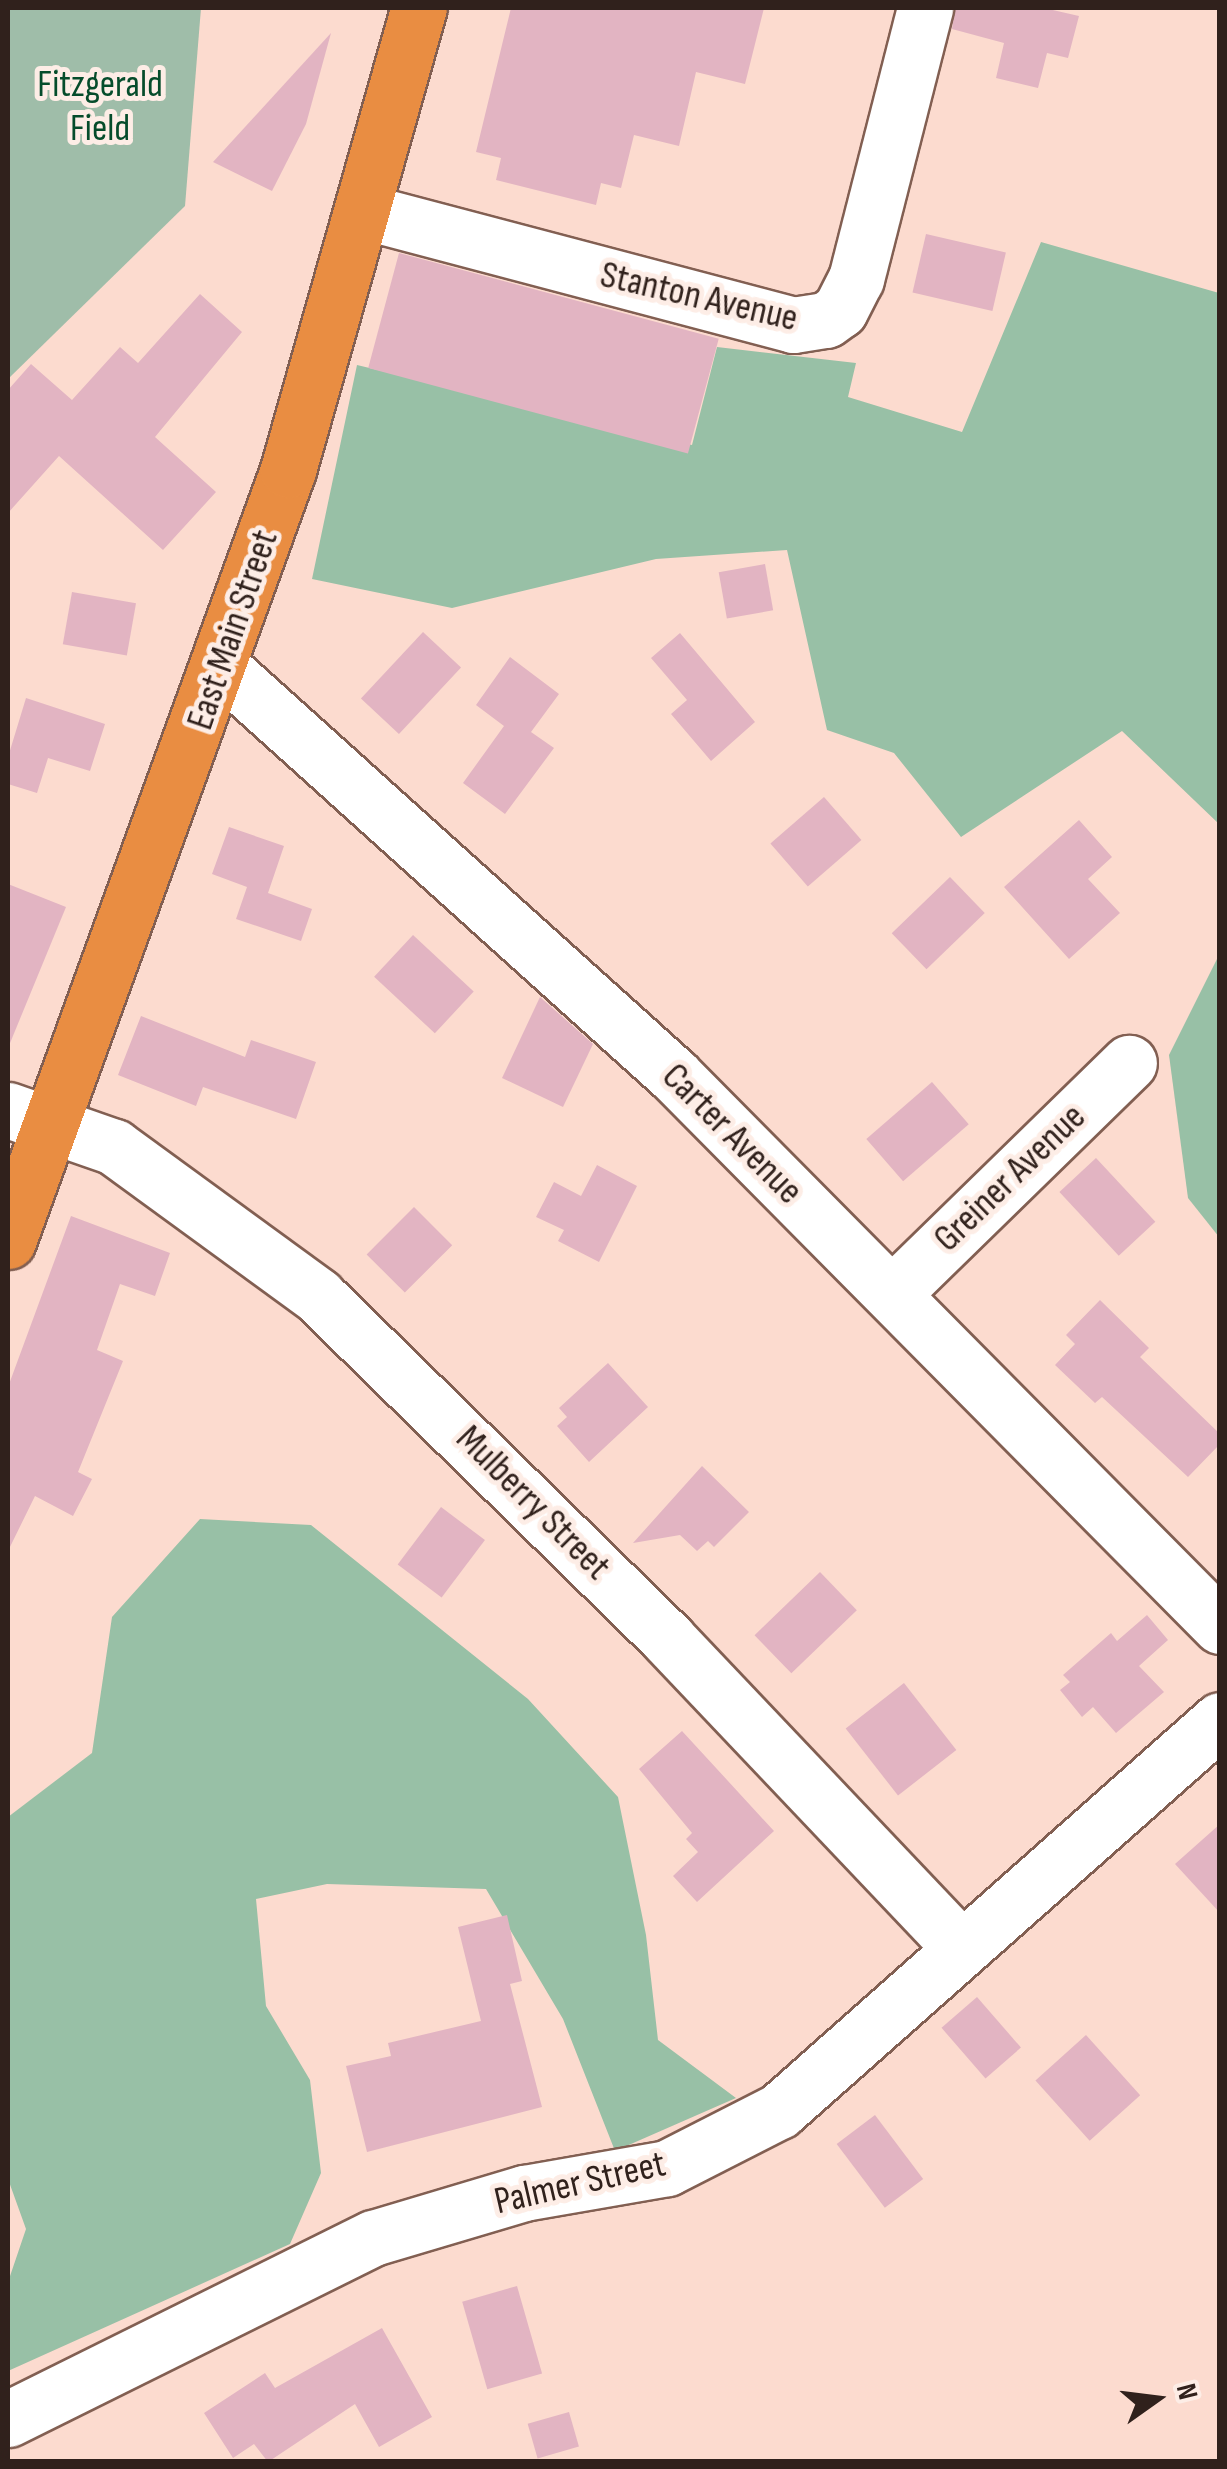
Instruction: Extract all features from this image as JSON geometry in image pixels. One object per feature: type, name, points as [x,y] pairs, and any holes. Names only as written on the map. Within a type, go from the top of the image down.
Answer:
[{"type":"highway","name":"East Main Street","points":[[8,1241],[29,1117],[221,667],[366,212],[419,8]]},
{"type":"street","name":"Stanton Avenue","points":[[366,212],[793,325],[826,320],[850,296],[924,8]]},
{"type":"street","name":"Carter Avenue","points":[[221,667],[674,1075],[1220,1626]]},
{"type":"street","name":"Greiner Avenue","points":[[892,1294],[1129,1063]]},
{"type":"street","name":"Mulberry Street","points":[[29,1117],[114,1147],[318,1296],[668,1639],[962,1948]]},
{"type":"street","name":"Palmer Street","points":[[8,2419],[373,2238],[524,2193],[668,2168],[779,2111],[1220,1720]]},
{"type":"green space","name":"Fitzgerald Field","points":[[8,8],[201,8],[185,206],[8,379]]},
{"type":"green space","points":[[1041,242],[1219,293],[1219,824],[1122,731],[961,837],[894,753],[827,730],[787,550],[656,559],[452,608],[312,579],[357,365],[692,445],[717,347],[856,363],[848,397],[962,432]]},
{"type":"green space","points":[[1219,955],[1219,1237],[1188,1198],[1169,1055]]},
{"type":"green space","points":[[200,1519],[311,1525],[528,1699],[618,1797],[646,1935],[658,2040],[736,2098],[615,2151],[563,2019],[486,1889],[327,1884],[256,1899],[266,2006],[310,2080],[321,2173],[290,2244],[8,2371],[8,2282],[26,2229],[8,2179],[8,1817],[92,1753],[112,1617]]},
{"type":"building","points":[[511,8],[764,8],[745,84],[696,72],[679,146],[634,135],[621,188],[601,183],[596,205],[496,180],[501,158],[476,152]]},
{"type":"building","points":[[955,8],[1044,8],[1079,16],[1068,58],[1047,53],[1038,88],[996,78],[1004,43],[952,29]]},
{"type":"building","points":[[331,33],[306,124],[272,191],[213,162]]},
{"type":"building","points":[[926,234],[1006,252],[992,311],[913,292]]},
{"type":"building","points":[[399,253],[719,339],[688,454],[368,368]]},
{"type":"building","points":[[200,294],[242,332],[155,437],[216,492],[163,550],[59,456],[8,513],[8,390],[31,364],[72,400],[120,347],[138,363]]},
{"type":"building","points":[[765,564],[773,610],[727,618],[719,572]]},
{"type":"building","points":[[72,592],[136,603],[127,655],[63,644]]},
{"type":"building","points":[[423,632],[461,667],[399,734],[361,699]]},
{"type":"building","points":[[680,633],[755,722],[711,761],[671,714],[687,700],[651,658]]},
{"type":"building","points":[[510,657],[559,694],[531,732],[554,748],[505,814],[463,783],[504,726],[476,705]]},
{"type":"building","points":[[26,698],[105,724],[90,771],[48,758],[37,793],[8,784],[8,757]]},
{"type":"building","points":[[824,797],[861,840],[808,887],[770,844]]},
{"type":"building","points":[[1079,820],[1112,857],[1088,879],[1120,913],[1069,959],[1004,887]]},
{"type":"building","points":[[229,827],[284,846],[268,893],[312,909],[301,941],[236,919],[247,887],[212,874]]},
{"type":"building","points":[[950,877],[985,913],[926,969],[892,933]]},
{"type":"building","points":[[8,884],[66,907],[8,1048]]},
{"type":"building","points":[[413,935],[474,992],[435,1033],[374,977]]},
{"type":"building","points":[[540,997],[593,1044],[563,1107],[502,1078]]},
{"type":"building","points":[[141,1016],[245,1057],[251,1040],[316,1062],[296,1119],[203,1087],[196,1106],[118,1075]]},
{"type":"building","points":[[932,1082],[969,1124],[903,1181],[866,1139]]},
{"type":"building","points":[[1096,1158],[1155,1222],[1119,1256],[1059,1192]]},
{"type":"building","points":[[597,1165],[637,1186],[599,1262],[558,1241],[564,1230],[536,1217],[554,1182],[581,1196]]},
{"type":"building","points":[[414,1207],[452,1245],[405,1293],[367,1254]]},
{"type":"building","points":[[71,1216],[170,1253],[155,1296],[120,1284],[97,1350],[123,1361],[78,1472],[92,1479],[73,1516],[35,1496],[8,1551],[8,1387]]},
{"type":"building","points":[[1100,1300],[1149,1348],[1140,1357],[1220,1434],[1220,1444],[1188,1477],[1102,1397],[1095,1403],[1055,1365],[1075,1344],[1066,1335]]},
{"type":"building","points":[[608,1363],[648,1407],[589,1462],[557,1426],[567,1417],[559,1408]]},
{"type":"building","points":[[702,1466],[749,1512],[714,1547],[708,1541],[697,1551],[680,1535],[633,1543]]},
{"type":"building","points":[[441,1507],[485,1540],[442,1598],[398,1565]]},
{"type":"building","points":[[820,1572],[857,1610],[791,1673],[755,1635]]},
{"type":"building","points":[[1147,1615],[1168,1640],[1139,1666],[1164,1692],[1116,1733],[1093,1707],[1082,1717],[1060,1690],[1070,1682],[1063,1675],[1111,1633],[1117,1641]]},
{"type":"building","points":[[904,1683],[956,1750],[898,1796],[846,1729]]},
{"type":"building","points":[[682,1731],[774,1831],[697,1902],[673,1876],[698,1852],[686,1839],[692,1833],[639,1769]]},
{"type":"building","points":[[1220,1824],[1220,1913],[1175,1864]]},
{"type":"building","points":[[507,1915],[522,1981],[510,1984],[542,2107],[367,2152],[346,2066],[391,2056],[388,2043],[481,2021],[458,1927]]},
{"type":"building","points":[[977,1997],[1021,2048],[985,2078],[942,2028]]},
{"type":"building","points":[[1086,2035],[1140,2095],[1090,2141],[1035,2081]]},
{"type":"building","points":[[875,2115],[923,2179],[885,2208],[837,2144]]},
{"type":"building","points":[[517,2286],[542,2373],[487,2389],[462,2302]]},
{"type":"building","points":[[382,2328],[432,2417],[379,2447],[355,2404],[268,2462],[254,2444],[233,2458],[204,2413],[265,2373],[275,2388]]},
{"type":"building","points":[[569,2412],[579,2447],[538,2458],[528,2424]]}]
